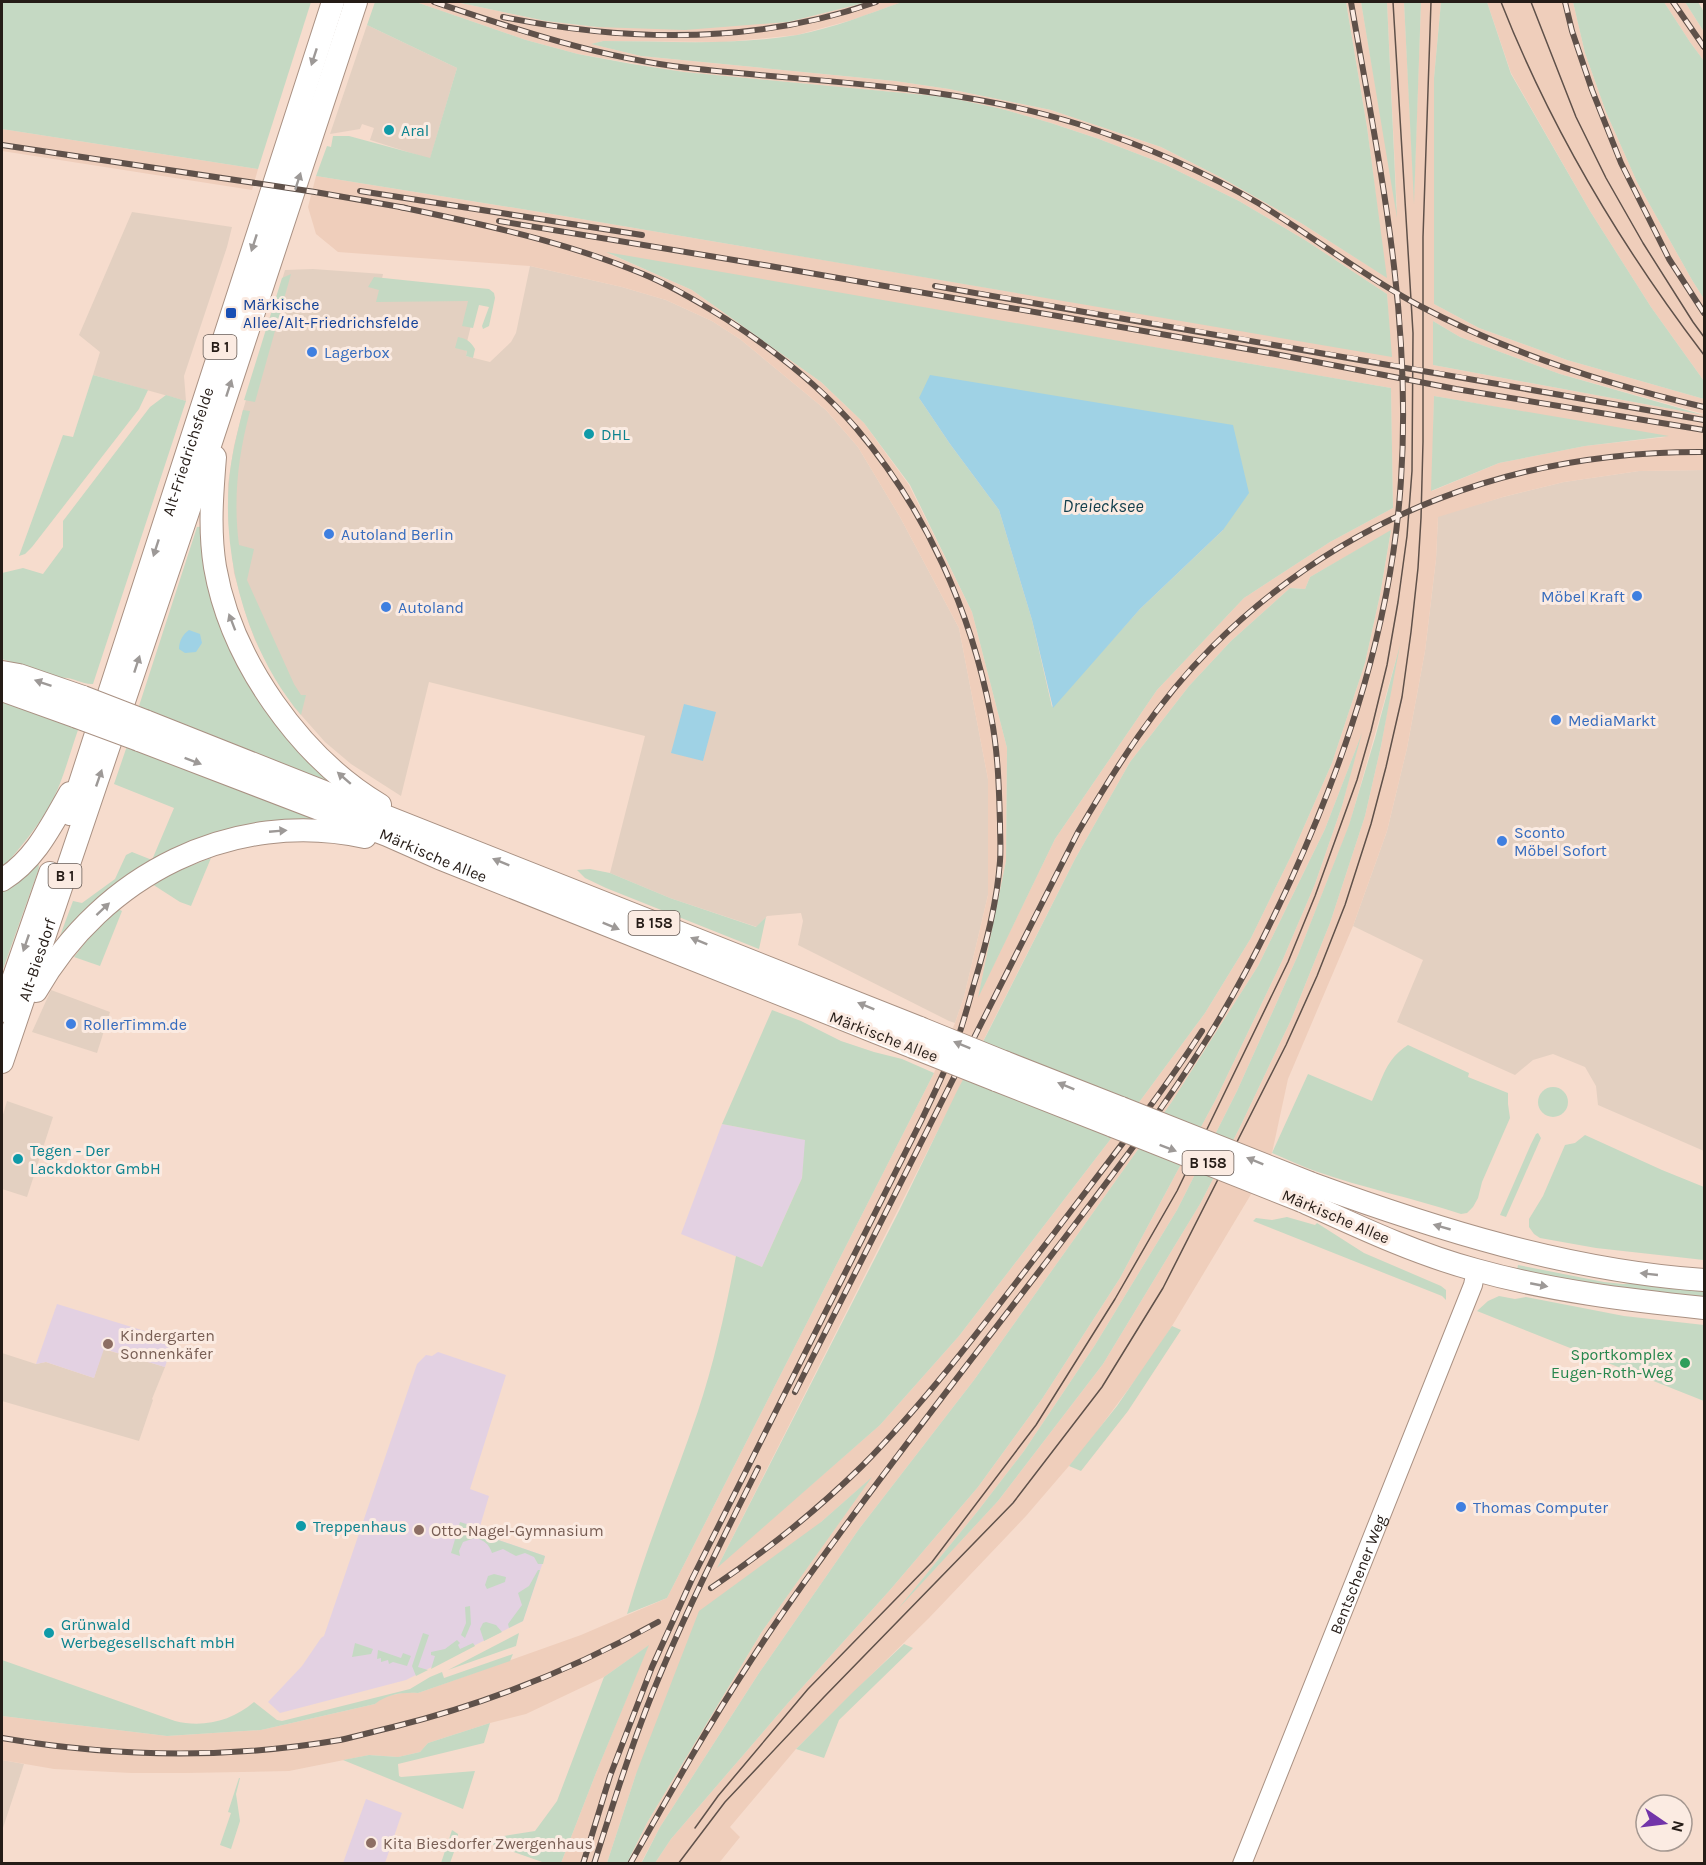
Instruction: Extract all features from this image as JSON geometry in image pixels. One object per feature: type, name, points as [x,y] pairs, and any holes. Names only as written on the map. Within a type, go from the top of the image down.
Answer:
[{"type":"main road","name":"Alt-Friedrichsfelde","points":[[87,763],[333,2]]},
{"type":"main road","name":"Alt-Friedrichsfelde","points":[[118,720],[356,2]]},
{"type":"main road","points":[[218,420],[211,518],[215,567],[225,603],[249,663],[271,699],[302,740],[360,791],[428,833]]},
{"type":"main road","points":[[2,672],[20,675],[80,707]]},
{"type":"main road","points":[[2,690],[80,707]]},
{"type":"main road","name":"Märkische Allee","points":[[80,707],[428,833],[781,984],[1306,1192],[1420,1252],[1477,1276],[1619,1299],[1704,1308]]},
{"type":"main road","name":"Alt-Biesdorf","points":[[2,1062],[118,720]]},
{"type":"main road","name":"Märkische Allee","points":[[142,730],[439,858],[750,971]]},
{"type":"main road","points":[[2,880],[23,864],[42,842],[87,763]]},
{"type":"main road","name":"Alt-Biesdorf","points":[[2,1011],[87,763]]},
{"type":"main road","points":[[12,1032],[62,951],[105,907],[159,868],[202,848],[247,835],[298,829],[360,836],[439,858]]},
{"type":"main road","name":"Märkische Allee","points":[[1306,1192],[1594,1266],[1704,1280]]},
{"type":"main road","points":[[1477,1276],[1490,1241]]},
{"type":"street","name":"Bentschener Weg","points":[[1242,1863],[1477,1276]]},
{"type":"shaded area","points":[[416,2],[456,2],[546,21],[597,27],[788,22],[868,2],[902,2],[852,20],[797,35],[725,42],[603,41],[592,44],[641,56],[895,81],[949,89],[1051,110],[1161,147],[1222,178],[1301,223],[1386,277],[1367,127],[1346,2],[1361,2],[1397,211],[1387,2],[1404,2],[1414,194],[1421,2],[1441,2],[1434,78],[1434,304],[1479,328],[1567,360],[1704,399],[1704,414],[1560,374],[1460,337],[1433,321],[1433,365],[1704,415],[1704,470],[1639,471],[1564,482],[1503,497],[1438,517],[1436,559],[1425,651],[1407,748],[1387,831],[1353,926],[1288,1079],[1272,1153],[1250,1196],[1150,1360],[1087,1445],[1026,1516],[929,1618],[796,1749],[730,1827],[740,1837],[719,1863],[655,1863],[671,1839],[978,1487],[1042,1399],[1120,1278],[1216,1099],[1283,959],[1315,884],[1342,806],[1359,741],[1325,829],[1258,966],[1171,1103],[974,1380],[859,1529],[759,1673],[660,1827],[641,1863],[627,1863],[648,1821],[761,1633],[870,1479],[821,1522],[636,1774],[607,1863],[561,1863],[648,1646],[604,1677],[526,1714],[428,1743],[420,1752],[398,1757],[369,1755],[289,1771],[186,1773],[54,1769],[2,1760],[2,1716],[167,1736],[261,1730],[375,1704],[383,1697],[407,1692],[418,1693],[581,1635],[667,1598],[934,1073],[964,997],[988,895],[988,779],[959,628],[900,517],[858,447],[826,410],[740,339],[712,321],[666,300],[622,287],[530,266],[338,252],[316,234],[308,207],[316,176],[1391,356],[1387,294],[1305,240],[1239,201],[1164,164],[1051,123],[1002,109],[946,97],[684,72],[578,54],[526,40]],"holes":[[[610,254],[1391,388],[1393,508],[1330,542],[1244,598],[1157,690],[1055,839],[979,995],[1006,861],[1007,748],[972,612],[909,485],[864,423],[821,382],[692,290]],[[1434,396],[1666,437],[1585,446],[1499,463],[1432,491]],[[1391,531],[1365,663],[1332,763],[1292,854],[1251,938],[1205,1013],[959,1336],[880,1425],[718,1566],[1075,859],[1130,762],[1189,686],[1231,641],[1290,588],[1305,589],[1310,577]],[[1397,656],[1381,746],[1365,816],[1330,923],[1291,1020],[1200,1204],[1103,1364],[998,1501],[903,1603],[1024,1451],[1095,1345],[1177,1210],[1237,1091],[1298,955],[1349,826]]]},
{"type":"shaded area","points":[[1487,2],[1573,2],[1585,53],[1606,112],[1637,182],[1704,299],[1704,381],[1651,307],[1590,211],[1511,73]]},
{"type":"shaded area","points":[[1664,2],[1685,2],[1704,32],[1704,61],[1690,42]]},
{"type":"shaded area","points":[[367,25],[457,68],[430,159],[370,140],[374,128],[362,124],[360,129],[330,134]]},
{"type":"shaded area","points":[[2,129],[258,169],[252,190],[2,151]]},
{"type":"shaded area","points":[[132,212],[232,227],[184,376],[186,401],[93,375],[100,352],[79,335]]},
{"type":"shaded area","points":[[530,266],[622,287],[666,300],[712,321],[740,339],[826,410],[858,447],[900,517],[959,628],[988,779],[988,895],[964,997],[955,1023],[798,945],[803,921],[801,913],[767,916],[757,927],[670,898],[610,873],[645,736],[429,682],[401,796],[351,764],[325,742],[294,707],[270,669],[255,640],[234,573],[228,517],[228,484],[243,410],[285,270],[313,269],[383,274],[377,301],[477,301],[465,350],[467,351],[466,356],[490,362],[511,342],[516,333]]},
{"type":"shaded area","points":[[1704,470],[1704,1151],[1598,1105],[1596,1086],[1585,1067],[1553,1054],[1533,1060],[1515,1075],[1397,1022],[1423,960],[1353,926],[1387,831],[1407,748],[1425,651],[1436,559],[1438,516],[1564,482],[1639,471]]},
{"type":"shaded area","name":"RollerTimm.de","points":[[51,990],[110,1012],[97,1053],[32,1032]]},
{"type":"shaded area","points":[[7,1101],[53,1117],[27,1197],[2,1189],[2,1118]]},
{"type":"shaded area","points":[[722,1124],[806,1140],[802,1178],[762,1267],[681,1234]]},
{"type":"shaded area","name":"Kindergarten Sonnenkäfer","points":[[57,1304],[174,1340],[165,1367],[104,1349],[94,1378],[46,1362],[36,1364]]},
{"type":"shaded area","points":[[103,1349],[165,1367],[139,1441],[2,1401],[2,1353],[36,1364],[46,1362],[94,1378]]},
{"type":"shaded area","name":"Otto-Nagel-Gymnasium","points":[[438,1352],[506,1375],[470,1489],[489,1496],[478,1533],[545,1556],[523,1621],[406,1680],[280,1713],[268,1702],[302,1666],[324,1636],[417,1364],[426,1355],[432,1356]]},
{"type":"shaded area","points":[[2,1760],[24,1764],[2,1831]]},
{"type":"shaded area","name":"Kita Biesdorfer Zwergenhaus","points":[[366,1799],[402,1813],[385,1863],[343,1863]]},
{"type":"green space","points":[[2,2],[311,2],[258,169],[2,129]]},
{"type":"green space","points":[[375,2],[416,2],[526,40],[578,54],[684,72],[946,97],[1002,109],[1099,139],[1164,164],[1239,201],[1305,240],[1387,294],[1392,357],[316,176],[327,146],[331,147],[333,136],[349,136],[430,158],[457,68],[367,25]]},
{"type":"green space","points":[[456,2],[868,2],[788,22],[685,30],[597,27],[546,21]]},
{"type":"green space","points":[[902,2],[1346,2],[1367,127],[1387,278],[1301,223],[1222,178],[1161,147],[1051,110],[949,89],[895,81],[641,56],[591,44],[603,41],[749,41],[797,35],[824,29]]},
{"type":"green space","points":[[1361,2],[1387,2],[1397,218]]},
{"type":"green space","points":[[1404,2],[1421,2],[1414,204]]},
{"type":"green space","points":[[1441,2],[1487,2],[1511,74],[1590,211],[1651,307],[1704,381],[1704,399],[1567,360],[1479,328],[1434,304],[1434,78]]},
{"type":"green space","points":[[1573,2],[1664,2],[1704,61],[1704,299],[1637,182],[1606,112],[1585,53]]},
{"type":"green space","points":[[1685,2],[1698,2],[1704,12],[1704,32]]},
{"type":"green space","points":[[606,252],[1391,388],[1393,508],[1330,542],[1244,598],[1157,690],[1055,839],[978,998],[1006,861],[1007,748],[972,612],[910,485],[864,423],[821,382],[692,290]],"holes":[[[919,398],[1223,530],[1140,609],[1052,707],[1032,620],[999,510]]]},
{"type":"green space","points":[[291,274],[255,402],[244,400],[282,278]]},
{"type":"green space","points":[[374,277],[489,289],[494,293],[495,298],[489,326],[483,329],[482,326],[489,307],[479,305],[473,328],[462,326],[468,301],[376,302],[379,290],[368,287]]},
{"type":"green space","points":[[1433,321],[1460,337],[1560,374],[1704,415],[1433,365]]},
{"type":"green space","points":[[458,337],[473,346],[475,349],[473,358],[466,356],[467,351],[455,348]]},
{"type":"green space","points":[[93,375],[148,390],[139,409],[32,547],[19,556],[63,435],[73,437]]},
{"type":"green space","points":[[166,395],[186,401],[93,684],[61,678],[2,659],[2,573],[23,568],[43,574],[63,547],[63,521],[150,407]]},
{"type":"green space","points":[[1434,396],[1669,436],[1585,446],[1499,463],[1431,491]]},
{"type":"green space","points":[[243,410],[250,411],[242,444],[238,478],[239,545],[254,549],[247,580],[294,684],[301,695],[306,695],[301,715],[267,664],[243,605],[235,574],[230,543],[229,482]]},
{"type":"green space","points":[[206,526],[214,593],[343,791],[139,706],[197,527]]},
{"type":"green space","points":[[1391,530],[1365,663],[1332,763],[1292,854],[1251,938],[1205,1013],[959,1336],[880,1425],[717,1568],[1075,859],[1130,762],[1189,686],[1231,641],[1290,588],[1305,589],[1310,577]]},
{"type":"green space","points":[[1400,645],[1365,816],[1330,923],[1291,1020],[1200,1204],[1103,1364],[998,1501],[897,1610],[1024,1451],[1095,1345],[1177,1210],[1237,1091],[1298,955],[1349,825]]},
{"type":"green space","points":[[2,697],[74,726],[78,730],[55,796],[34,830],[2,869]]},
{"type":"green space","points":[[1362,733],[1342,806],[1315,884],[1283,959],[1216,1099],[1120,1278],[1042,1399],[978,1487],[671,1839],[655,1863],[641,1864],[660,1827],[759,1673],[859,1529],[974,1380],[1171,1103],[1258,966],[1325,829]]},
{"type":"green space","points":[[127,746],[323,822],[256,825],[63,937],[60,936],[73,901],[82,903],[115,879],[126,855],[132,852],[152,860],[174,808],[114,784]]},
{"type":"green space","points":[[211,858],[191,906],[180,902],[152,884],[182,869]]},
{"type":"green space","points":[[36,861],[39,866],[38,871],[2,972],[2,891]]},
{"type":"green space","points":[[590,869],[610,873],[670,898],[756,927],[766,917],[759,949],[606,888],[585,878],[577,870]]},
{"type":"green space","points":[[118,909],[122,911],[100,966],[74,957],[96,929]]},
{"type":"green space","points":[[772,1010],[801,1021],[841,1041],[902,1059],[934,1073],[667,1598],[627,1614],[704,1392],[720,1334],[736,1256],[762,1267],[802,1178],[805,1140],[722,1124]]},
{"type":"green space","points":[[1408,1045],[1469,1073],[1468,1077],[1508,1093],[1510,1118],[1482,1182],[1478,1198],[1467,1213],[1461,1214],[1333,1177],[1272,1153],[1308,1074],[1372,1101],[1389,1063]]},
{"type":"green space","points":[[1553,1087],[1563,1092],[1568,1102],[1563,1112],[1553,1117],[1543,1112],[1538,1102],[1543,1092]]},
{"type":"green space","points":[[1538,1133],[1541,1138],[1506,1217],[1500,1215],[1531,1144]]},
{"type":"green space","points":[[1585,1135],[1704,1187],[1704,1260],[1596,1248],[1540,1238],[1534,1234],[1529,1227],[1529,1219],[1543,1196],[1565,1145],[1575,1143]]},
{"type":"green space","points":[[1287,1217],[1315,1225],[1317,1223],[1364,1253],[1441,1286],[1446,1290],[1446,1300],[1442,1296],[1253,1221],[1256,1218],[1272,1220]]},
{"type":"green space","points":[[1518,1265],[1604,1282],[1623,1284],[1641,1282],[1704,1287],[1704,1297],[1601,1286],[1517,1270]]},
{"type":"green space","points":[[1499,1296],[1515,1299],[1526,1297],[1624,1316],[1704,1325],[1704,1401],[1477,1311],[1488,1301]]},
{"type":"green space","points":[[1172,1326],[1181,1330],[1128,1411],[1081,1471],[1069,1466],[1117,1406]]},
{"type":"green space","points":[[872,1477],[761,1633],[648,1821],[627,1863],[607,1863],[636,1774],[699,1611],[821,1522]]},
{"type":"green space","points":[[460,1522],[479,1528],[478,1533],[545,1556],[543,1564],[538,1564],[534,1557],[525,1553],[516,1556],[503,1549],[492,1553],[486,1543],[475,1538],[463,1542],[459,1551],[460,1556],[451,1553]]},
{"type":"green space","points":[[540,1570],[523,1621],[509,1628],[508,1624],[522,1605],[518,1593],[529,1586]]},
{"type":"green space","points":[[494,1574],[506,1577],[505,1582],[487,1589],[485,1585],[488,1576]]},
{"type":"green space","points":[[470,1606],[471,1624],[465,1638],[461,1635],[466,1623],[465,1607]]},
{"type":"green space","points":[[486,1622],[496,1625],[502,1632],[484,1641],[480,1629]]},
{"type":"green space","points":[[423,1633],[429,1635],[418,1667],[428,1670],[416,1676],[412,1666]]},
{"type":"green space","points":[[519,1633],[516,1646],[448,1670]]},
{"type":"green space","points":[[457,1640],[460,1643],[458,1645],[460,1649],[473,1643],[475,1646],[431,1669],[435,1656],[431,1655],[431,1652],[445,1649]]},
{"type":"green space","points":[[355,1643],[373,1649],[371,1654],[352,1657]]},
{"type":"green space","points":[[904,1644],[913,1648],[839,1720],[824,1758],[796,1749],[852,1693]]},
{"type":"green space","points":[[649,1645],[561,1863],[545,1863],[479,1840],[535,1831],[557,1801],[604,1677]]},
{"type":"green space","points":[[378,1650],[401,1658],[403,1653],[411,1656],[407,1666],[393,1662],[389,1664],[388,1660],[381,1662],[381,1658],[377,1659]]},
{"type":"green space","points":[[513,1654],[510,1661],[418,1693],[395,1694],[375,1704],[261,1730],[167,1736],[2,1716],[2,1660],[175,1721],[196,1724],[227,1718],[254,1702],[277,1720],[282,1721],[410,1689],[442,1672],[444,1678]]},
{"type":"green space","points":[[490,1723],[484,1743],[398,1764],[401,1777],[475,1771],[463,1809],[343,1760],[369,1755],[398,1757],[420,1752],[428,1743]]},
{"type":"green space","points":[[239,1778],[236,1794],[240,1821],[231,1849],[220,1845],[231,1813],[228,1812]]},
{"type":"green space","points":[[452,1830],[458,1834],[458,1841],[450,1863],[441,1863]]},
{"type":"water","name":"Dreiecksee","points":[[930,375],[1233,425],[1249,493],[1223,530],[1140,609],[1053,708],[1032,620],[999,510],[919,398]]},
{"type":"water","points":[[189,630],[200,634],[202,643],[196,652],[185,653],[179,649],[179,646]]},
{"type":"water","points":[[684,704],[716,712],[703,761],[671,753]]},
{"type":"tram line","points":[[695,1828],[718,1796],[808,1689],[932,1562],[1036,1425],[1115,1299],[1177,1191],[1288,962],[1315,896],[1357,780],[1371,731],[1387,665],[1407,536],[1412,471],[1413,333],[1393,2]]},
{"type":"tram line","points":[[678,1864],[725,1802],[1013,1503],[1102,1387],[1163,1288],[1286,1045],[1317,976],[1345,905],[1371,824],[1402,697],[1411,632],[1421,518],[1423,237],[1431,2]]},
{"type":"tram line","points":[[1501,2],[1542,95],[1590,185],[1644,272],[1704,355]]},
{"type":"tram line","points":[[1531,2],[1576,117],[1606,178],[1643,243],[1704,337]]},
{"type":"railway","points":[[434,2],[528,33],[624,57],[689,68],[885,87],[982,100],[1078,124],[1170,159],[1237,191],[1397,293],[1487,338],[1594,377],[1704,407]]},
{"type":"railway","points":[[503,17],[597,31],[644,35],[691,35],[784,26],[830,16],[876,2]]},
{"type":"railway","points":[[630,1864],[717,1714],[792,1600],[893,1462],[1117,1169],[1190,1066],[1230,1001],[1261,942],[1290,882],[1331,785],[1364,686],[1388,584],[1401,480],[1403,418],[1402,358],[1391,239],[1351,2]]},
{"type":"railway","points":[[1565,2],[1572,31],[1592,90],[1621,163],[1669,259],[1704,313]]},
{"type":"railway","points":[[1673,2],[1704,47]]},
{"type":"railway","points":[[2,145],[406,208]]},
{"type":"railway","points":[[360,191],[642,235]]},
{"type":"railway","points":[[400,207],[554,243],[643,274],[675,289],[726,319],[778,356],[827,397],[856,428],[904,493],[942,563],[971,638],[991,716],[995,743],[999,783],[999,877],[987,939],[955,1047],[922,1119],[692,1579],[652,1667],[610,1776],[583,1864]]},
{"type":"railway","points":[[499,221],[1270,353],[1456,389],[1704,430]]},
{"type":"railway","points":[[935,286],[1704,420]]},
{"type":"railway","points":[[795,1392],[1078,832],[1138,736],[1173,690],[1211,648],[1263,601],[1318,561],[1376,527],[1437,499],[1501,478],[1567,463],[1634,455],[1704,452]]},
{"type":"railway","points":[[711,1588],[770,1546],[808,1515],[888,1439],[938,1381],[1112,1158],[1202,1031]]},
{"type":"railway","points":[[594,1864],[652,1694],[696,1593],[758,1468]]},
{"type":"railway","points":[[2,1738],[86,1749],[171,1753],[256,1750],[340,1740],[462,1708],[529,1684],[594,1655],[658,1622]]},
{"type":"place","name":"Aral","points":[[389,130]]},
{"type":"place","name":"Märkische Allee/Alt-Friedrichsfelde","points":[[231,313]]},
{"type":"place","name":"Lagerbox","points":[[312,352]]},
{"type":"place","name":"DHL","points":[[589,434]]},
{"type":"place","name":"Autoland Berlin","points":[[329,534]]},
{"type":"place","name":"Möbel Kraft","points":[[1637,596]]},
{"type":"place","name":"Autoland","points":[[386,607]]},
{"type":"place","name":"MediaMarkt","points":[[1556,720]]},
{"type":"place","name":"Sconto Möbel Sofort","points":[[1502,841]]},
{"type":"place","name":"RollerTimm.de","points":[[71,1024]]},
{"type":"place","name":"Tegen - Der Lackdoktor GmbH","points":[[18,1159]]},
{"type":"place","name":"Kindergarten Sonnenkäfer","points":[[108,1344]]},
{"type":"place","name":"Sportkomplex Eugen-Roth-Weg","points":[[1685,1363]]},
{"type":"place","name":"Thomas Computer","points":[[1461,1507]]},
{"type":"place","name":"Treppenhaus","points":[[301,1526]]},
{"type":"place","name":"Otto-Nagel-Gymnasium","points":[[419,1530]]},
{"type":"place","name":"Grünwald Werbegesellschaft mbH","points":[[49,1633]]},
{"type":"place","name":"Kita Biesdorfer Zwergenhaus","points":[[371,1843]]}]
